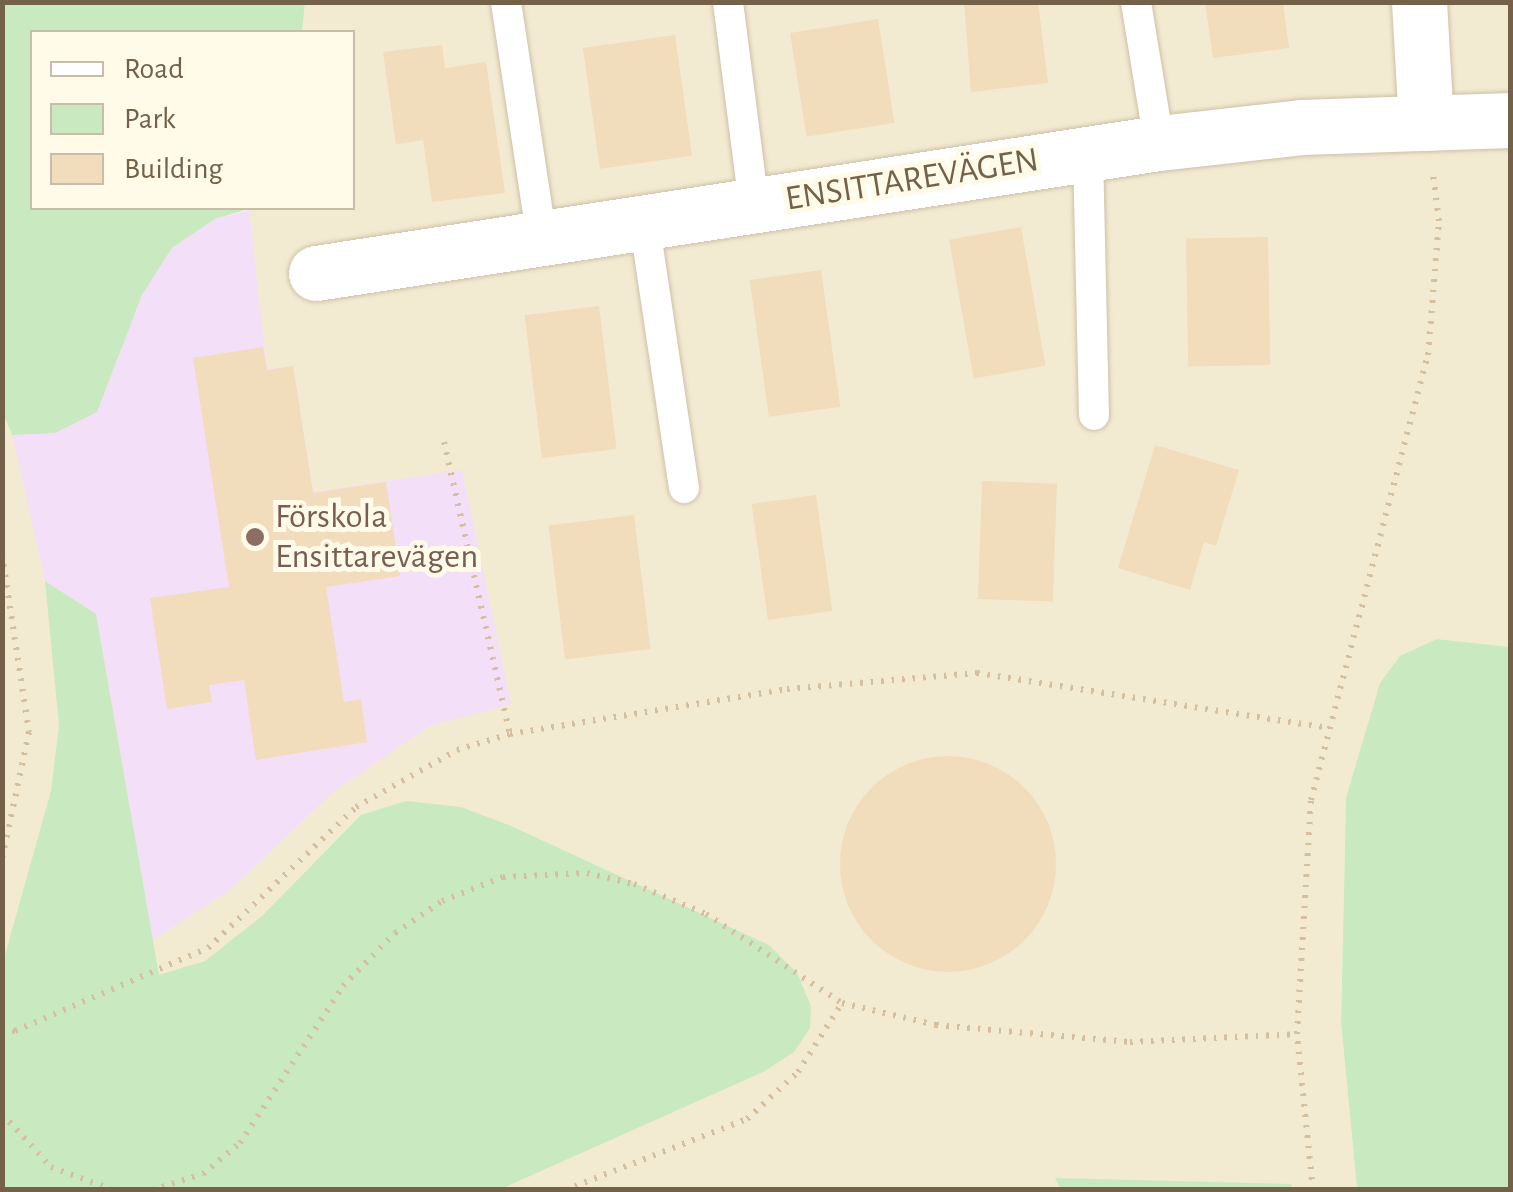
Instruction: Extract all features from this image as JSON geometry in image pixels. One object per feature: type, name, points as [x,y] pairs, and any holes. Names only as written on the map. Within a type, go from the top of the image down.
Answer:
[{"type":"street","points":[[1419,2],[1426,123]]},
{"type":"street","name":"ENSITTAREVÄGEN","points":[[316,273],[644,227],[1088,152],[1301,126],[1510,120]]},
{"type":"lane","points":[[506,2],[542,240]]},
{"type":"lane","points":[[728,2],[754,206]]},
{"type":"lane","points":[[1136,2],[1159,143]]},
{"type":"lane","points":[[1088,152],[1094,415]]},
{"type":"lane","points":[[644,227],[684,488]]},
{"type":"path","points":[[1312,1190],[1296,1034],[1302,878],[1328,728],[1428,355],[1439,221],[1426,123]]},
{"type":"path","points":[[444,442],[510,734]]},
{"type":"path","points":[[2,554],[28,732],[2,860]]},
{"type":"path","points":[[2,1030],[15,1032],[208,948],[356,807],[444,756],[510,734],[786,688],[977,673],[1328,728]]},
{"type":"path","points":[[152,1190],[203,1174],[240,1143],[343,986],[394,933],[442,901],[503,877],[586,873],[634,884],[706,914],[842,1003],[1024,1038],[1130,1042],[1296,1034]]},
{"type":"path","points":[[566,1190],[747,1120],[798,1072],[842,1003]]},
{"type":"path","points":[[2,1114],[51,1166],[112,1190]]},
{"type":"shaded area","points":[[305,3],[1510,3],[1510,647],[1437,639],[1346,798],[1341,1022],[1357,1189],[42,1190],[2,1154],[2,414],[12,435],[250,210],[355,210],[355,30],[302,30]]},
{"type":"shaded area","name":"Förskola Ensittarevägen","points":[[249,210],[267,369],[293,366],[313,492],[462,470],[511,704],[430,726],[333,792],[231,889],[153,940],[96,614],[45,581],[12,435],[55,433],[97,412],[142,295],[172,248],[215,219]]},
{"type":"green space","points":[[2,3],[305,3],[302,30],[30,30],[30,210],[245,210],[215,219],[172,248],[142,295],[97,412],[55,433],[12,435],[3,414]]},
{"type":"green space","points":[[45,581],[96,614],[159,975],[205,961],[262,916],[361,815],[406,801],[461,807],[511,826],[769,945],[797,973],[811,1006],[810,1028],[794,1052],[763,1072],[501,1189],[3,1189],[3,962],[51,791],[59,725]]},
{"type":"green space","points":[[1437,639],[1510,647],[1510,1189],[1357,1189],[1341,1022],[1346,798],[1380,683],[1400,656]]},
{"type":"green space","points":[[1055,1178],[1291,1184],[1292,1189],[1061,1189]]},
{"type":"building","points":[[964,2],[1038,2],[1048,83],[971,92]]},
{"type":"building","points":[[1205,2],[1283,2],[1289,48],[1213,58]]},
{"type":"building","points":[[878,19],[894,123],[807,137],[790,33]]},
{"type":"building","points":[[675,35],[692,156],[600,169],[583,48]]},
{"type":"building","points":[[442,45],[445,68],[486,62],[505,193],[432,202],[423,140],[396,144],[383,52]]},
{"type":"building","points":[[1021,227],[1045,366],[974,379],[949,240]]},
{"type":"building","points":[[1268,237],[1270,365],[1188,366],[1186,238]]},
{"type":"building","points":[[821,270],[840,407],[769,417],[750,280]]},
{"type":"building","points":[[599,306],[617,449],[542,458],[525,315]]},
{"type":"building","points":[[263,347],[267,370],[293,366],[313,493],[386,482],[400,576],[326,587],[344,702],[361,699],[367,742],[256,760],[244,680],[209,685],[212,702],[167,709],[150,598],[229,587],[193,358]]},
{"type":"building","points":[[1155,445],[1239,470],[1216,546],[1204,542],[1190,590],[1118,568]]},
{"type":"building","points":[[982,481],[1057,484],[1053,602],[978,599]]},
{"type":"building","points":[[816,495],[832,611],[768,620],[752,504]]},
{"type":"building","points":[[634,515],[650,649],[565,659],[549,525]]},
{"type":"building","points":[[948,756],[989,764],[1024,788],[1048,823],[1056,864],[1048,905],[1024,940],[989,964],[948,972],[907,964],[872,940],[848,905],[840,864],[848,823],[872,788],[907,764]]},
{"type":"place","name":"Förskola Ensittarevägen","points":[[255,537]]}]
